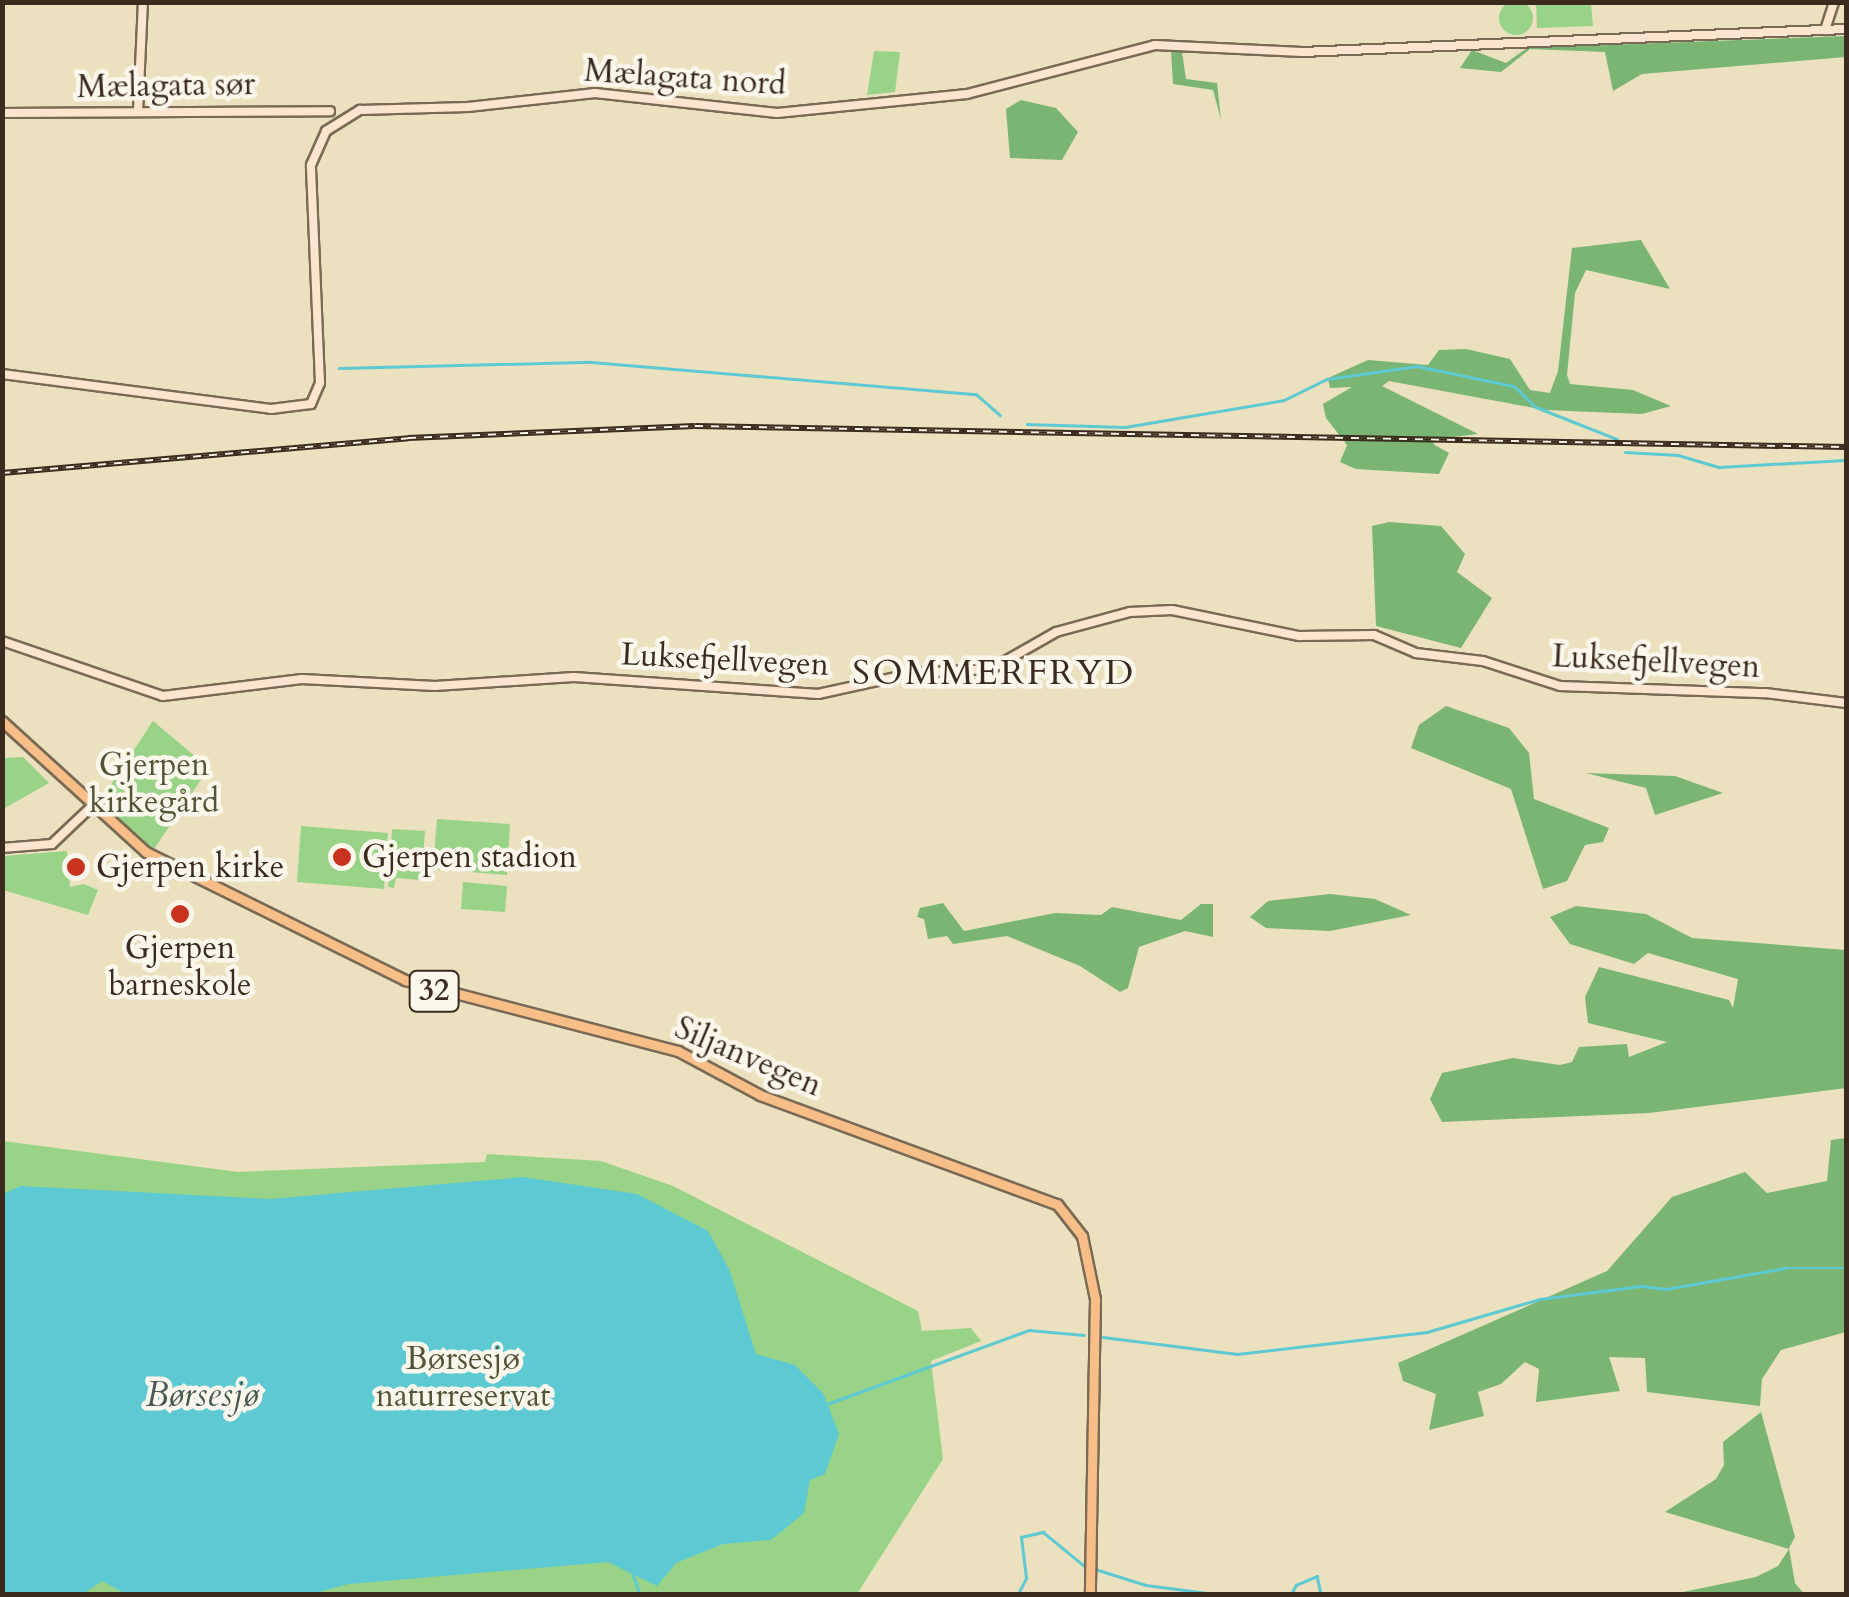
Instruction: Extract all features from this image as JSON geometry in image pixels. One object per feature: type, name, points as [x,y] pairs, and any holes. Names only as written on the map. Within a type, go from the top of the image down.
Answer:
[{"type":"main road","points":[[138,111],[143,2]]},
{"type":"main road","points":[[1825,30],[1834,2]]},
{"type":"main road","name":"Mælagata nord","points":[[2,374],[270,409],[311,404],[320,383],[310,176],[320,140],[353,112],[595,93],[777,113],[1014,83],[1164,45],[1286,53],[1846,29]]},
{"type":"main road","name":"Mælagata sør","points":[[2,113],[330,111]]},
{"type":"main road","name":"Luksefjellvegen","points":[[2,641],[138,690],[174,696],[302,679],[435,686],[574,678],[818,694],[914,673],[986,670],[1056,632],[1130,612],[1172,610],[1299,636],[1374,635],[1416,653],[1482,661],[1560,686],[1778,694],[1846,704]]},
{"type":"main road","name":"Siljanvegen","points":[[2,721],[91,807],[158,860],[414,984],[678,1050],[760,1095],[1051,1200],[1082,1236],[1096,1299],[1090,1594]]},
{"type":"main road","points":[[2,848],[52,844],[91,807]]},
{"type":"green space","points":[[1516,1],[1528,6],[1533,18],[1528,30],[1516,35],[1504,30],[1499,18],[1504,6]]},
{"type":"green space","points":[[1536,3],[1591,3],[1593,26],[1537,28]]},
{"type":"green space","points":[[1846,36],[1846,57],[1642,74],[1613,91],[1605,52],[1530,49],[1501,72],[1460,68],[1472,50],[1506,63],[1527,48]]},
{"type":"green space","points":[[874,51],[900,52],[895,92],[867,95]]},
{"type":"green space","points":[[1171,51],[1182,52],[1186,79],[1217,83],[1221,120],[1213,90],[1173,84]]},
{"type":"green space","points":[[1021,100],[1056,108],[1078,132],[1062,160],[1010,158],[1006,109]]},
{"type":"green space","points":[[1641,240],[1670,289],[1586,270],[1575,293],[1567,375],[1570,384],[1633,390],[1671,406],[1642,414],[1545,410],[1389,381],[1382,386],[1478,434],[1437,439],[1433,444],[1449,453],[1439,474],[1356,469],[1340,462],[1347,445],[1326,418],[1323,404],[1352,387],[1330,388],[1328,378],[1368,360],[1428,365],[1439,350],[1466,349],[1510,359],[1530,390],[1550,393],[1558,371],[1572,248]]},
{"type":"green space","points":[[1389,522],[1441,526],[1465,554],[1457,572],[1492,598],[1461,648],[1376,626],[1372,526]]},
{"type":"green space","points":[[1446,706],[1509,728],[1529,753],[1534,799],[1609,828],[1603,842],[1585,845],[1567,881],[1543,889],[1511,789],[1411,748],[1419,725]]},
{"type":"green space","name":"Gjerpen kirkegård","points":[[153,721],[209,768],[154,849],[97,806]]},
{"type":"green space","points":[[23,757],[49,783],[3,809],[3,758]]},
{"type":"green space","points":[[1586,773],[1675,776],[1723,793],[1655,815],[1646,788]]},
{"type":"green space","points":[[437,819],[510,824],[507,875],[433,869]]},
{"type":"green space","name":"Gjerpen stadion","points":[[301,826],[388,833],[384,889],[297,882]]},
{"type":"green space","points":[[392,829],[425,831],[421,880],[396,878],[394,888],[388,887]]},
{"type":"green space","name":"Gjerpen kirkegård","points":[[67,851],[70,887],[84,884],[98,890],[88,915],[3,890],[3,856]]},
{"type":"green space","points":[[463,882],[507,886],[505,912],[461,909]]},
{"type":"green space","points":[[1330,894],[1375,899],[1411,915],[1330,931],[1266,928],[1250,917],[1268,901]]},
{"type":"green space","points":[[943,903],[964,931],[1055,913],[1101,915],[1112,907],[1181,920],[1201,904],[1213,904],[1213,937],[1185,931],[1139,947],[1128,988],[1120,992],[1080,966],[1007,936],[953,944],[947,936],[928,939],[924,919],[917,917],[920,908]]},
{"type":"green space","points":[[1576,906],[1646,914],[1692,938],[1846,950],[1846,1088],[1649,1113],[1442,1122],[1430,1099],[1442,1073],[1513,1058],[1560,1065],[1572,1062],[1579,1047],[1627,1044],[1629,1057],[1667,1042],[1588,1023],[1585,997],[1599,967],[1729,1000],[1733,1008],[1738,979],[1648,953],[1634,964],[1570,944],[1550,917]]},
{"type":"green space","points":[[1846,1138],[1846,1332],[1781,1350],[1762,1379],[1760,1406],[1647,1392],[1645,1358],[1609,1357],[1620,1391],[1536,1402],[1539,1369],[1525,1362],[1501,1384],[1478,1392],[1484,1416],[1429,1430],[1436,1394],[1403,1381],[1398,1363],[1607,1271],[1672,1197],[1745,1172],[1767,1193],[1827,1181],[1831,1140]]},
{"type":"green space","name":"Børsesjø","points":[[3,1141],[238,1172],[485,1162],[487,1154],[601,1161],[673,1186],[918,1311],[922,1331],[971,1328],[981,1341],[931,1361],[943,1459],[857,1594],[3,1594]]},
{"type":"green space","points":[[1761,1412],[1795,1537],[1789,1548],[1795,1583],[1804,1594],[1673,1594],[1756,1577],[1778,1566],[1789,1549],[1665,1512],[1716,1479],[1724,1465],[1723,1442]]},
{"type":"water","name":"Børsesjø","points":[[523,1177],[637,1194],[708,1231],[729,1269],[756,1354],[795,1365],[823,1393],[839,1434],[825,1474],[810,1480],[804,1513],[771,1540],[723,1544],[676,1563],[657,1586],[608,1562],[349,1584],[310,1594],[126,1594],[102,1581],[83,1594],[3,1592],[3,1194],[21,1186],[270,1199]]},
{"type":"waterway","points":[[339,368],[591,362],[976,394],[1000,415]]},
{"type":"waterway","points":[[1027,424],[1125,427],[1284,400],[1327,379],[1417,366],[1514,386],[1536,407],[1617,439]]},
{"type":"waterway","points":[[1625,452],[1678,455],[1719,467],[1846,460]]},
{"type":"waterway","points":[[1103,1337],[1237,1354],[1427,1332],[1540,1299],[1642,1286],[1666,1289],[1785,1268],[1846,1268]]},
{"type":"waterway","points":[[827,1404],[1029,1330],[1084,1335]]},
{"type":"waterway","points":[[1018,1594],[1026,1578],[1021,1537],[1043,1532],[1087,1568]]},
{"type":"waterway","points":[[1095,1569],[1146,1585],[1214,1594]]},
{"type":"waterway","points":[[633,1574],[640,1594]]},
{"type":"waterway","points":[[1291,1594],[1296,1585],[1317,1576],[1321,1594]]},
{"type":"waterway","points":[[885,1594],[963,1594]]},
{"type":"railway","points":[[2,473],[408,438],[695,426],[1846,447]]},
{"type":"place","name":"Gjerpen stadion","points":[[342,857]]},
{"type":"place","name":"Gjerpen kirke","points":[[76,867]]},
{"type":"place","name":"Gjerpen barneskole","points":[[180,914]]},
{"type":"district","name":"SOMMERFRYD","points":[[994,673]]},
{"type":"park label","name":"Børsesjø naturreservat","points":[[463,1378]]}]
